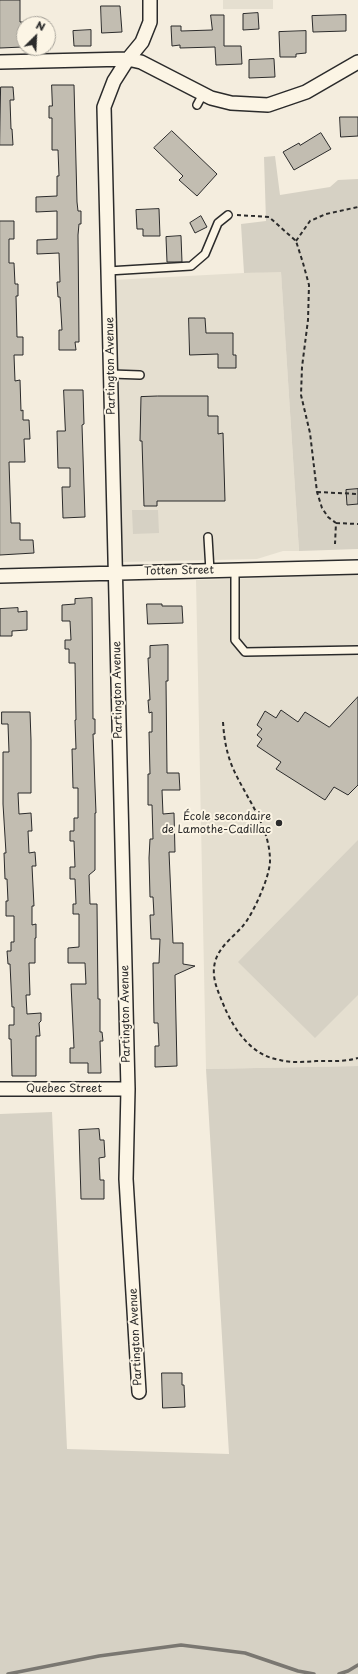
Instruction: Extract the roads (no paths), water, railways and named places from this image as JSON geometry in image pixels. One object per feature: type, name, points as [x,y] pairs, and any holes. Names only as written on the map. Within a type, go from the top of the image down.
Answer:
[{"type":"street","name":"Partington Avenue","points":[[139,1392],[126,1179],[128,1089],[104,107],[114,82],[128,59],[142,42],[150,22],[150,0]]},
{"type":"street","points":[[0,62],[128,59],[141,62],[200,100],[211,98],[231,103],[268,105],[306,92],[358,62]]},
{"type":"street","name":"Totten Street","points":[[0,576],[358,567]]},
{"type":"street","name":"Quebec Street","points":[[0,1089],[128,1089]]},
{"type":"lane","points":[[108,270],[191,266],[205,254],[218,223],[228,215]]},
{"type":"lane","points":[[111,374],[140,375]]},
{"type":"lane","points":[[208,538],[210,571]]},
{"type":"lane","points":[[234,570],[235,640],[246,652],[358,650]]},
{"type":"waterway","points":[[8,1674],[99,1656],[181,1645],[245,1653],[298,1671],[314,1674]]},
{"type":"waterway","points":[[339,1674],[358,1665]]},
{"type":"place","name":"École secondaire de Lamothe-Cadillac","points":[[279,823]]}]
